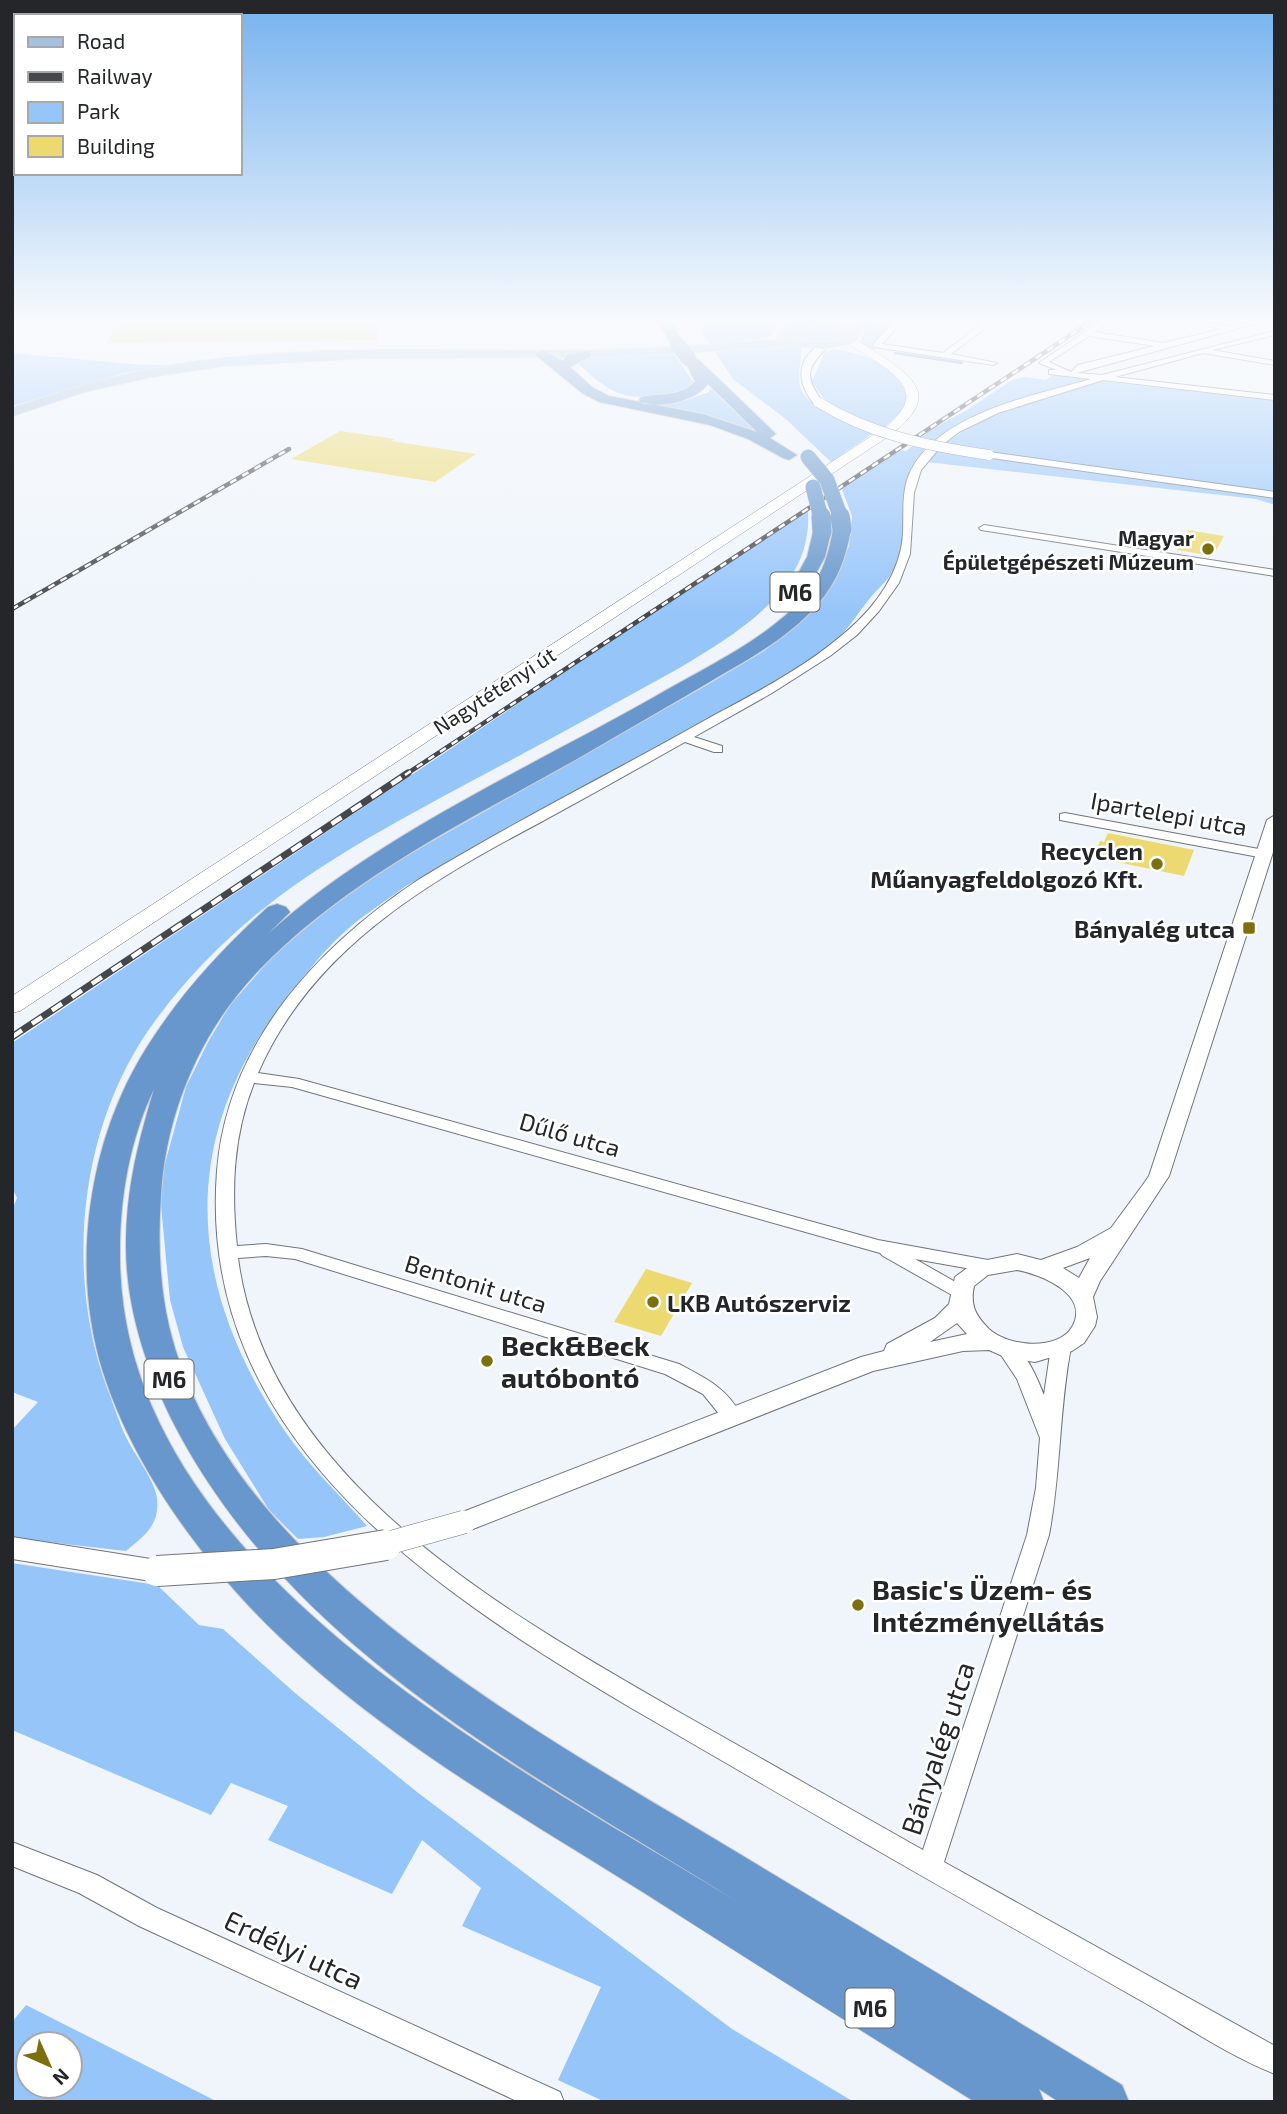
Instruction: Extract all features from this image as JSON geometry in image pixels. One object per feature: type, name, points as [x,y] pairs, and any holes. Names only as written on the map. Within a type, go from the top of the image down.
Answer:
[{"type":"highway","points":[[695,418],[722,423],[757,436],[797,457]]},
{"type":"highway","name":"M6","points":[[756,418],[797,457],[832,530],[837,558],[827,578],[803,608],[765,639],[586,744],[391,853],[306,912],[243,971],[197,1032],[172,1078],[162,1104],[146,1167],[142,1199],[144,1290],[160,1357],[169,1379],[222,1476],[271,1539],[326,1596],[371,1635],[435,1686],[514,1740],[1105,2102]]},
{"type":"highway","name":"M6","points":[[832,530],[801,584],[785,604],[747,637],[344,864],[287,904],[216,969],[189,1002],[158,1050],[119,1138],[104,1205],[103,1273],[106,1304],[111,1340],[121,1371],[155,1448],[174,1481],[210,1534],[271,1603],[305,1635],[404,1714],[485,1770],[1020,2102]]},
{"type":"main road","name":"Nagytétényi út","points":[[12,1006],[891,429],[904,418]]},
{"type":"street","points":[[845,418],[886,435],[989,455],[1275,495]]},
{"type":"street","points":[[983,418],[937,445],[919,465],[909,487],[904,558],[887,594],[872,612],[827,653],[684,738],[437,872],[364,924],[321,964],[294,996],[267,1036],[247,1077],[230,1128],[222,1191],[237,1306],[258,1360],[277,1396],[319,1457],[381,1526],[439,1574],[527,1634],[929,1869],[1275,2061]]},
{"type":"street","points":[[984,528],[1275,573]]},
{"type":"street","points":[[684,738],[718,749]]},
{"type":"street","name":"Ipartelepi utca","points":[[1065,817],[1264,854]]},
{"type":"street","points":[[1082,1297],[1088,1278],[1143,1204],[1159,1177],[1275,820]]},
{"type":"street","name":"Dűlő utca","points":[[247,1077],[293,1082],[878,1246],[988,1266]]},
{"type":"street","points":[[1043,1267],[1085,1252],[1125,1227]]},
{"type":"street","name":"Dűlő utca","points":[[878,1246],[959,1301]]},
{"type":"street","name":"Bentonit utca","points":[[229,1253],[266,1250],[296,1253],[672,1369],[710,1389],[731,1415]]},
{"type":"street","points":[[12,1548],[157,1571],[228,1570],[330,1558],[420,1537],[464,1522],[869,1363],[943,1324],[959,1301],[964,1282],[974,1272],[988,1266],[1017,1262],[1043,1267],[1059,1275],[1082,1297],[1086,1309],[1082,1331],[1061,1347],[1035,1352],[998,1345],[963,1343],[869,1363]]},
{"type":"street","name":"Bányalég utca","points":[[959,1301],[965,1321],[975,1332],[998,1345],[1021,1365],[1032,1385],[1050,1443]]},
{"type":"street","name":"Bányalég utca","points":[[929,1869],[1038,1535],[1047,1494],[1053,1397],[1061,1347]]},
{"type":"street","name":"Erdélyi utca","points":[[12,1854],[88,1884],[148,1917],[550,2102]]},
{"type":"green space","points":[[710,418],[742,418],[757,432]]},
{"type":"green space","points":[[784,418],[837,418],[872,434],[831,462]]},
{"type":"green space","points":[[858,418],[896,418],[883,428]]},
{"type":"green space","points":[[953,418],[985,418],[935,442],[915,438]]},
{"type":"green space","points":[[990,418],[1275,418],[1275,492],[942,445]]},
{"type":"green space","points":[[915,444],[929,448],[915,464],[904,491],[904,529],[895,567],[848,627],[827,648],[771,685],[406,886],[357,922],[327,949],[293,990],[255,1044],[229,1098],[213,1152],[208,1207],[212,1263],[227,1318],[251,1374],[284,1430],[313,1467],[367,1526],[324,1537],[298,1539],[269,1510],[225,1439],[183,1347],[170,1300],[159,1185],[186,1087],[208,1042],[230,1005],[274,955],[332,906],[387,867],[707,685],[764,651],[790,630],[828,591],[849,546],[852,516],[841,487]]},
{"type":"green space","points":[[939,449],[1275,497],[1275,505],[1256,499],[926,462]]},
{"type":"green space","points":[[808,509],[807,538],[798,563],[785,586],[746,625],[676,670],[377,833],[294,886],[218,949],[183,986],[150,1028],[126,1068],[107,1111],[94,1156],[86,1203],[83,1251],[86,1298],[94,1344],[121,1427],[155,1491],[156,1515],[150,1529],[126,1551],[12,1538],[12,1430],[38,1402],[12,1392],[12,1210],[17,1198],[12,1188],[12,1043]]},
{"type":"green space","points":[[12,1563],[157,1585],[199,1625],[223,1629],[295,1693],[417,1792],[732,2029],[854,2102],[605,2102],[558,2080],[601,1987],[462,1926],[481,1888],[422,1840],[392,1894],[268,1840],[288,1806],[231,1783],[211,1815],[12,1730]]},
{"type":"green space","points":[[26,2005],[75,2030],[14,2030],[14,2100],[84,2100],[84,2034],[218,2102],[12,2102],[12,2022]]},
{"type":"building","points":[[340,431],[476,454],[435,482],[291,459]]},
{"type":"building","points":[[1188,530],[1224,536],[1213,556],[1177,550]]},
{"type":"building","name":"Recyclen Műanyagfeldolgozó Kft.","points":[[1108,833],[1194,850],[1184,876],[1093,857],[1100,841],[1104,842]]},
{"type":"building","name":"LKB Autószerviz","points":[[646,1269],[692,1283],[661,1336],[614,1322]]},
{"type":"railway","points":[[405,775],[946,418]]},
{"type":"railway","points":[[12,609],[289,449]]},
{"type":"railway","points":[[12,1037],[405,775]]},
{"type":"place","name":"Magyar Épületgépészeti Múzeum","points":[[1208,549]]},
{"type":"place","name":"Recyclen Műanyagfeldolgozó Kft.","points":[[1157,864]]},
{"type":"place","name":"Bányalég utca","points":[[1249,928]]},
{"type":"place","name":"LKB Autószerviz","points":[[653,1302]]},
{"type":"place","name":"Beck&Beck autóbontó","points":[[487,1361]]},
{"type":"place","name":"Basic's Üzem- és Intézményellátás","points":[[858,1605]]}]
